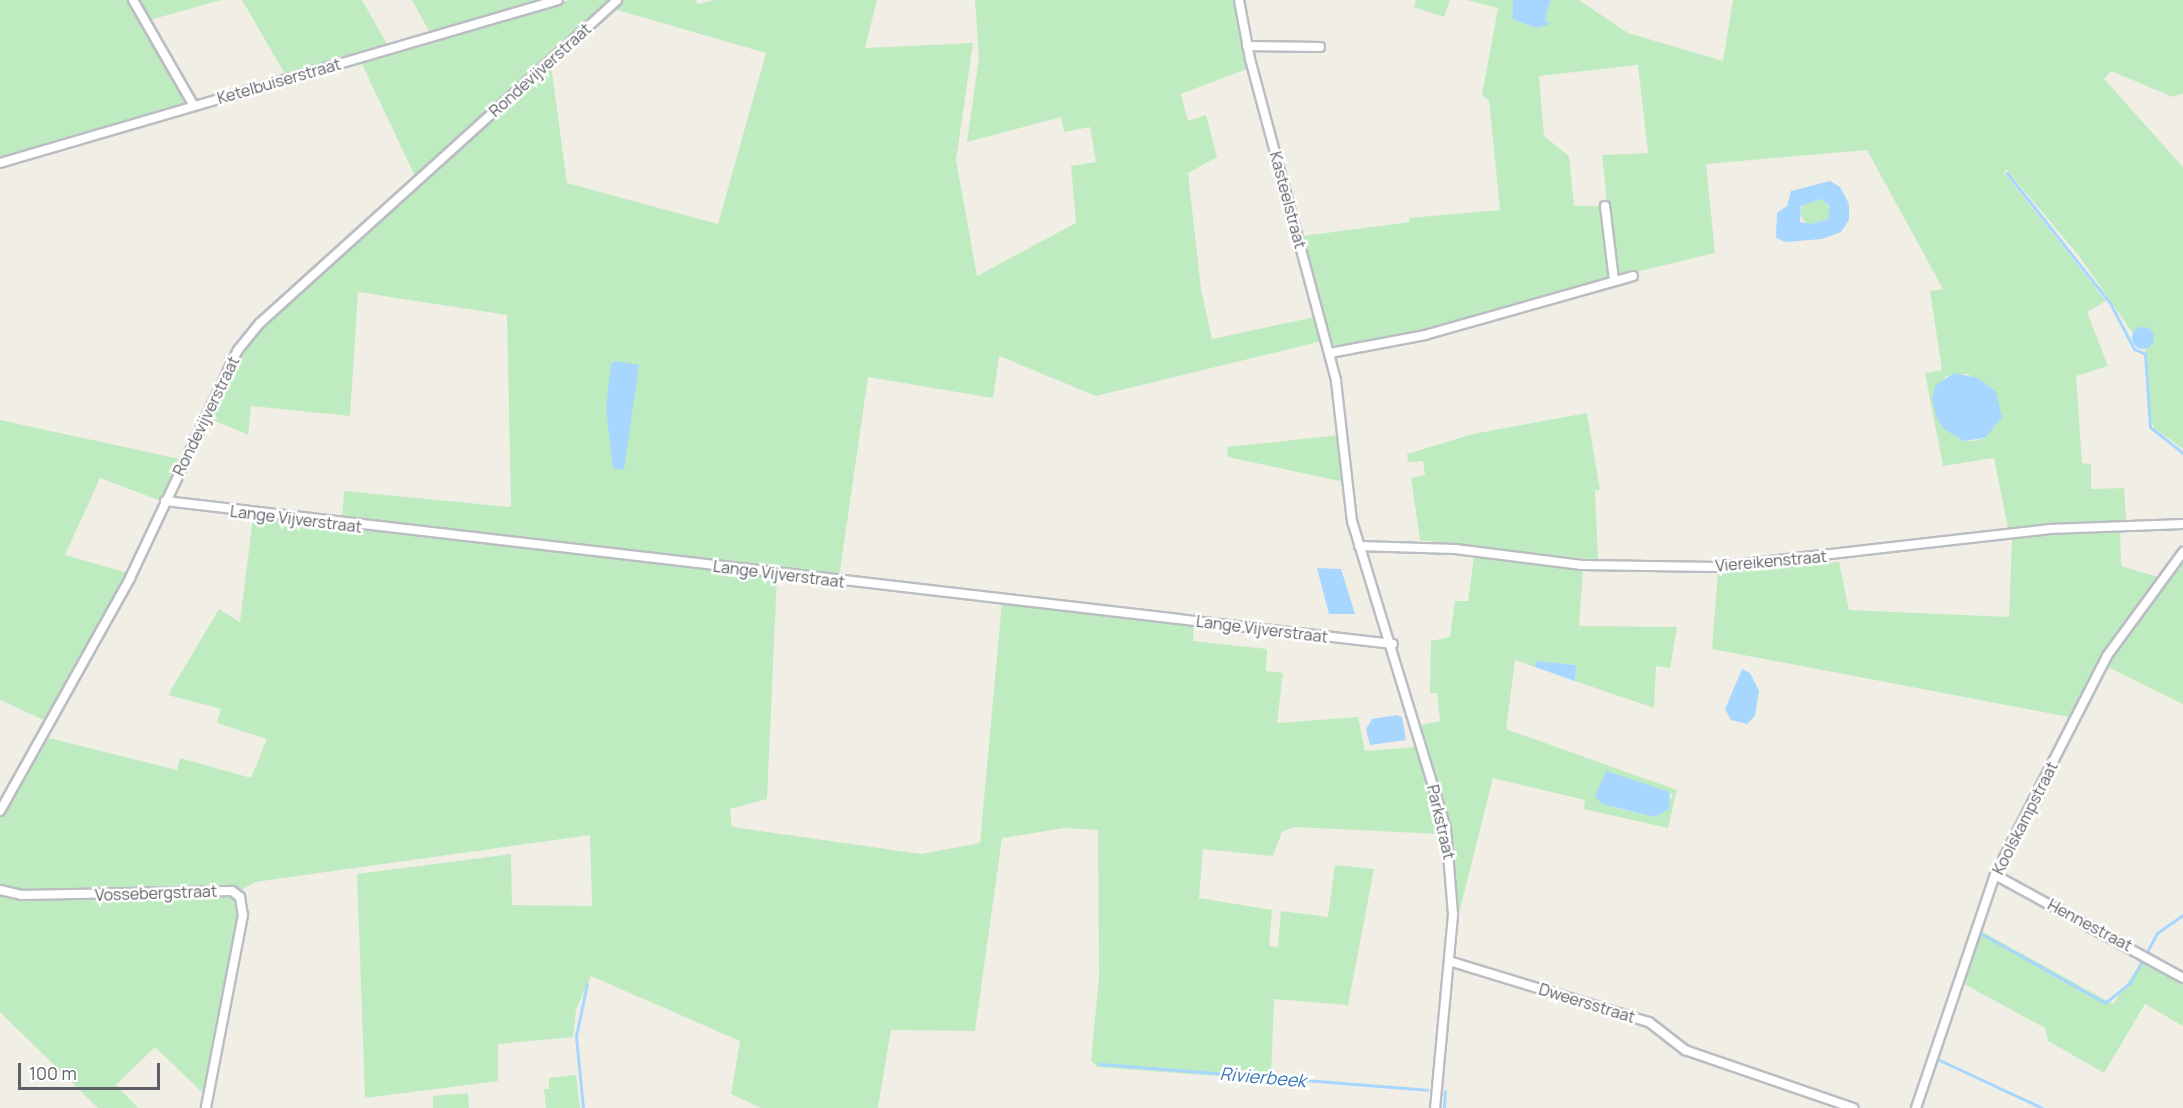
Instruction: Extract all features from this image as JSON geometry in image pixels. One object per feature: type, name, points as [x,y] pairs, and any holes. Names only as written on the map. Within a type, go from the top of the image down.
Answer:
[{"type":"street","points":[[133,0],[194,106]]},
{"type":"street","name":"Ketelbuiserstraat","points":[[0,163],[558,0]]},
{"type":"street","name":"Rondevijverstraat","points":[[0,811],[120,596],[229,366],[260,323],[617,0]]},
{"type":"street","name":"Kasteelstraat","points":[[1239,0],[1247,46],[1330,353],[1359,546]]},
{"type":"street","points":[[1247,46],[1320,47]]},
{"type":"street","points":[[1605,206],[1614,280]]},
{"type":"street","points":[[1330,353],[1425,335],[1633,276]]},
{"type":"street","name":"Lange Vijverstraat","points":[[165,501],[1393,644]]},
{"type":"street","name":"Viereikenstraat","points":[[1359,546],[1455,549],[1582,566],[1718,567],[2049,529],[2183,524]]},
{"type":"street","name":"Parkstraat","points":[[1359,546],[1393,644],[1446,829],[1453,915],[1435,1108]]},
{"type":"street","name":"Koolskampstraat","points":[[1916,1108],[1995,875],[2107,656],[2183,552]]},
{"type":"street","name":"Hennestraat","points":[[1995,875],[2183,978]]},
{"type":"street","name":"Vossebergstraat","points":[[0,890],[21,895],[232,891],[240,897],[243,915],[206,1108]]},
{"type":"street","name":"Dweersstraat","points":[[1449,961],[1649,1022],[1685,1050],[1853,1108]]},
{"type":"green space","points":[[0,0],[129,0],[187,102],[0,160]]},
{"type":"green space","points":[[137,0],[221,0],[150,20]]},
{"type":"green space","points":[[242,0],[362,0],[387,44],[285,74]]},
{"type":"green space","points":[[412,0],[543,0],[429,31]]},
{"type":"green space","points":[[569,0],[612,0],[415,176],[360,60]]},
{"type":"green space","points":[[623,0],[696,0],[698,4],[715,0],[877,0],[865,48],[973,43],[956,160],[977,276],[1076,223],[1071,166],[1096,162],[1090,127],[1064,132],[1061,117],[967,142],[979,58],[975,0],[1234,0],[1247,69],[1181,94],[1188,121],[1206,115],[1217,157],[1188,173],[1201,289],[1212,339],[1315,317],[1322,341],[1096,396],[999,356],[993,398],[868,377],[839,578],[342,520],[344,491],[511,507],[507,315],[358,292],[350,416],[251,406],[248,435],[209,418],[232,367],[251,338],[284,304],[551,65],[567,183],[718,224],[766,53],[614,9]]},
{"type":"green space","points":[[1416,0],[1450,0],[1444,17],[1414,7]]},
{"type":"green space","points":[[1467,0],[1513,0],[1512,19],[1536,28],[1549,23],[1545,20],[1551,0],[1579,0],[1628,33],[1723,61],[1733,0],[2183,0],[2183,93],[2173,97],[2111,71],[2104,79],[2183,167],[2183,449],[2154,428],[2150,417],[2145,350],[2150,345],[2132,332],[2079,256],[2007,170],[2004,172],[2106,301],[2087,312],[2108,366],[2076,376],[2082,463],[2091,464],[2091,489],[2124,488],[2126,520],[2008,528],[1994,458],[1943,466],[1925,373],[1942,370],[1930,291],[1943,289],[1867,150],[1706,164],[1715,253],[1615,277],[1602,155],[1648,153],[1638,65],[1539,76],[1544,136],[1569,156],[1574,206],[1603,206],[1610,276],[1606,280],[1431,331],[1333,346],[1303,236],[1410,222],[1409,218],[1500,210],[1489,100],[1482,95],[1498,8]],"holes":[[[1967,374],[1996,392],[1985,438],[1973,441],[1963,441],[1932,398],[1946,376]]]},
{"type":"green space","points":[[1815,198],[1825,202],[1829,212],[1825,222],[1815,226],[1805,222],[1801,212],[1805,202]]},
{"type":"green space","points":[[1587,413],[1600,490],[1595,490],[1598,560],[1420,540],[1411,478],[1425,475],[1423,461],[1408,462],[1407,454],[1473,434]]},
{"type":"green space","points":[[0,420],[180,459],[161,501],[100,478],[65,555],[128,573],[46,721],[0,700]]},
{"type":"green space","points":[[1339,435],[1344,482],[1228,457],[1227,447]]},
{"type":"green space","points":[[253,518],[777,576],[767,799],[730,809],[732,827],[921,854],[980,843],[1002,602],[1194,626],[1193,641],[1267,649],[1266,671],[1283,673],[1277,723],[1358,717],[1365,751],[1417,747],[1439,834],[1294,827],[1282,832],[1273,856],[1203,849],[1199,898],[1272,910],[1269,946],[1278,947],[1281,911],[1328,917],[1335,865],[1374,869],[1348,1005],[1274,999],[1271,1080],[1097,1067],[1091,1060],[1099,977],[1098,830],[1065,828],[1002,838],[975,1031],[891,1030],[878,1108],[761,1108],[731,1094],[740,1041],[591,976],[576,1010],[573,1037],[498,1044],[498,1081],[365,1098],[357,874],[511,854],[512,905],[592,906],[590,835],[255,882],[233,895],[240,916],[205,1095],[155,1047],[116,1085],[138,1108],[98,1108],[0,1012],[0,819],[49,738],[177,770],[180,758],[251,778],[267,739],[217,723],[221,709],[168,695],[219,609],[240,622]]},
{"type":"green space","points":[[2120,531],[2121,566],[2158,577],[2116,635],[2069,717],[1712,649],[1718,571],[1839,562],[1849,610],[2009,617],[2012,538]]},
{"type":"green space","points":[[1474,557],[1583,571],[1579,626],[1677,627],[1670,668],[1656,666],[1654,708],[1575,681],[1576,665],[1536,661],[1535,667],[1515,660],[1506,729],[1677,790],[1668,828],[1584,809],[1585,800],[1493,778],[1459,913],[1448,818],[1421,725],[1440,721],[1437,693],[1430,693],[1431,641],[1450,637],[1455,601],[1468,601]],"holes":[[[1606,772],[1670,792],[1673,796],[1654,817],[1616,808],[1595,796]]]},
{"type":"green space","points":[[2183,563],[2183,704],[2106,666]]},
{"type":"green space","points":[[1979,930],[2113,1004],[2143,960],[2183,985],[2183,1026],[2145,1004],[2104,1073],[2048,1041],[2045,1028],[1962,983]]},
{"type":"green space","points":[[576,1075],[580,1108],[546,1108],[544,1089],[549,1089],[549,1078]]},
{"type":"green space","points":[[468,1093],[469,1108],[433,1108],[433,1096]]},
{"type":"water","points":[[1513,0],[1551,0],[1545,20],[1550,24],[1536,28],[1512,19]]},
{"type":"water","points":[[1830,181],[1840,187],[1849,204],[1849,220],[1841,232],[1822,239],[1785,242],[1776,238],[1777,213],[1787,206],[1791,191]],"holes":[[[1822,199],[1829,206],[1828,219],[1812,224],[1800,222],[1801,206]]]},
{"type":"water","points":[[2143,327],[2151,330],[2154,338],[2151,346],[2143,349],[2135,346],[2132,338],[2135,330]]},
{"type":"water","points":[[615,361],[639,365],[624,470],[613,468],[606,408],[611,364]]},
{"type":"water","points":[[1954,373],[1978,378],[1996,392],[2002,417],[1985,438],[1963,441],[1943,428],[1936,416],[1932,398],[1936,385]]},
{"type":"water","points":[[1317,568],[1341,569],[1355,614],[1329,614]]},
{"type":"water","points":[[1536,661],[1576,665],[1575,681],[1535,667]]},
{"type":"water","points":[[1742,669],[1750,673],[1759,691],[1755,716],[1747,724],[1731,720],[1725,709]]},
{"type":"water","points":[[1397,715],[1402,717],[1406,740],[1370,745],[1366,729],[1372,719]]},
{"type":"water","points":[[1606,771],[1670,792],[1669,809],[1654,817],[1602,804],[1595,796]]},
{"type":"waterway","points":[[2007,173],[2110,303],[2134,349],[2145,354],[2150,427],[2183,453]]},
{"type":"waterway","points":[[1969,964],[1980,933],[2105,1003],[2130,983],[2157,933],[2183,915]]},
{"type":"waterway","points":[[583,1108],[576,1036],[587,984]]},
{"type":"waterway","points":[[1935,1058],[2042,1108]]},
{"type":"waterway","name":"Rivierbeek","points":[[1100,1064],[1427,1090]]},
{"type":"waterway","name":"Rivierbeek","points":[[1444,1108],[1445,1091]]}]
